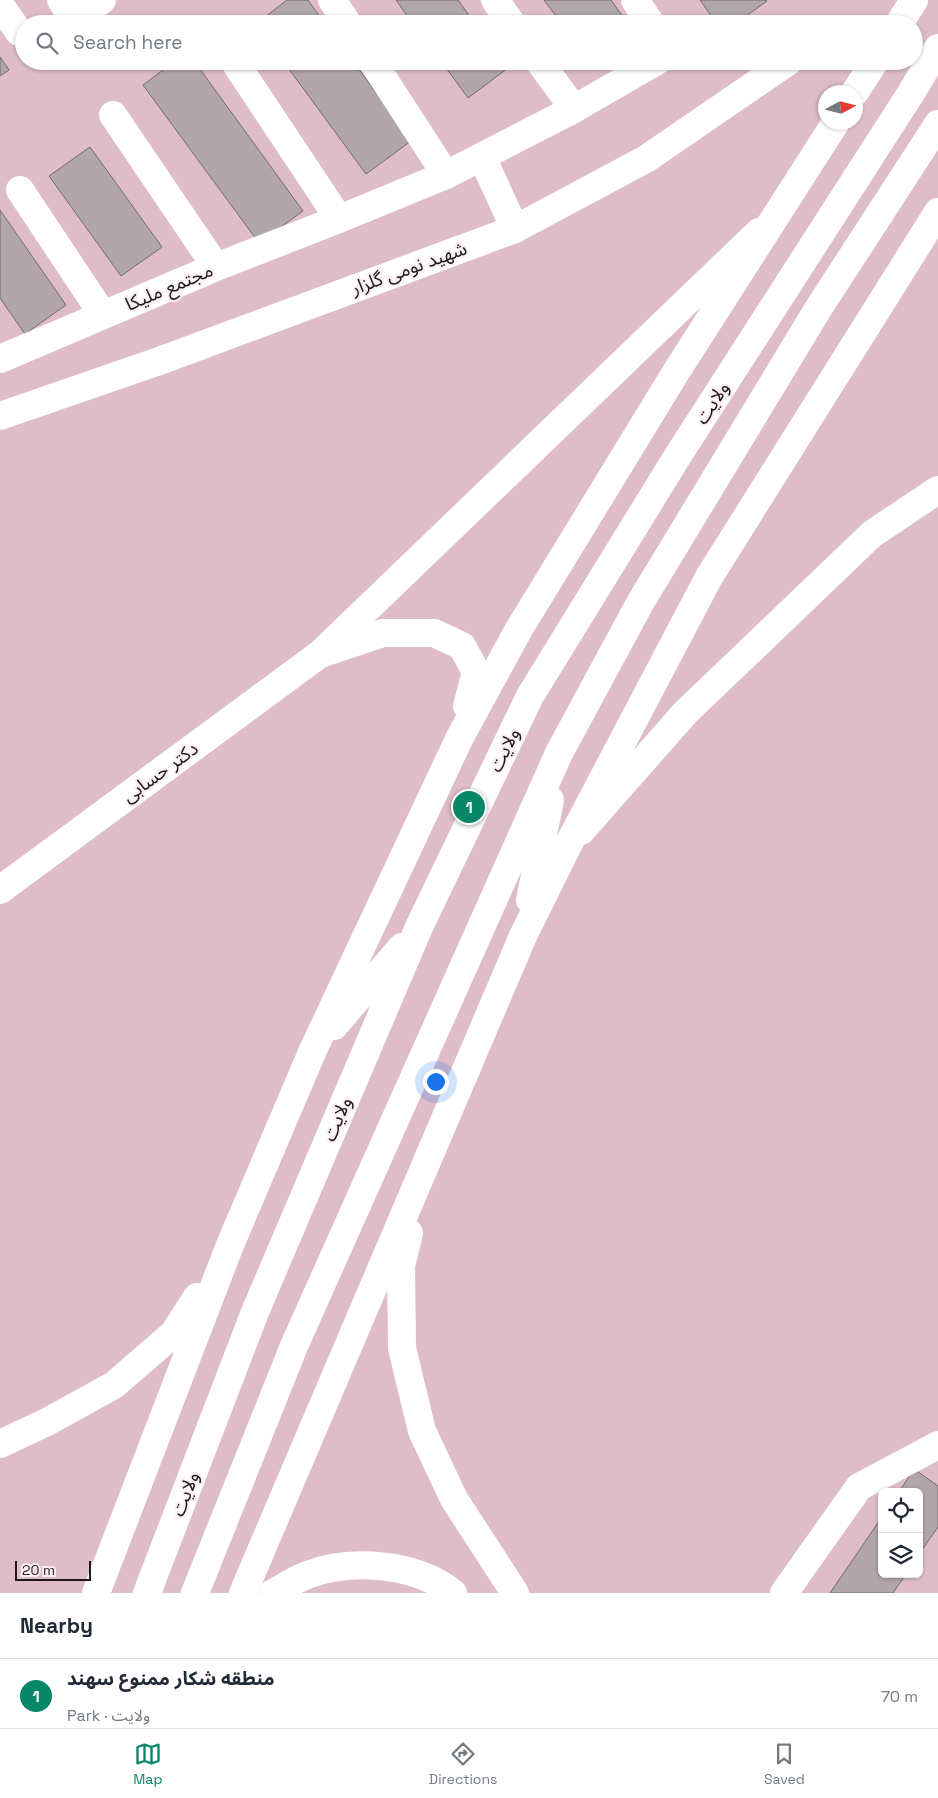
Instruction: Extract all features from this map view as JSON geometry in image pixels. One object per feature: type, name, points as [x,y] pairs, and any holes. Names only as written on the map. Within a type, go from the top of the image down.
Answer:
[{"type":"main road","points":[[61,0],[71,15]]},
{"type":"main road","points":[[81,15],[102,0]]},
{"type":"main road","points":[[332,0],[342,15]]},
{"type":"main road","points":[[495,0],[506,15]]},
{"type":"main road","points":[[635,0],[645,15]]},
{"type":"main road","points":[[905,15],[914,0]]},
{"type":"main road","points":[[0,5],[15,26]]},
{"type":"main road","name":"ولایت","points":[[147,1593],[254,1312],[419,926],[530,696],[678,457],[912,94],[938,48]]},
{"type":"main road","points":[[240,70],[339,219]]},
{"type":"main road","points":[[378,70],[446,174]]},
{"type":"main road","points":[[546,70],[574,109]]},
{"type":"main road","name":"مجتمع ملیکا","points":[[0,358],[216,267],[339,219],[446,174],[574,109],[641,70]]},
{"type":"main road","name":"شهید نومی گلزار","points":[[0,416],[162,360],[515,229],[646,159],[777,70]]},
{"type":"main road","points":[[859,85],[868,70]]},
{"type":"main road","points":[[113,115],[216,267]]},
{"type":"main road","points":[[195,1593],[294,1346],[559,753],[650,586],[818,309],[938,124]]},
{"type":"main road","points":[[96,1593],[230,1245],[313,1050],[460,737],[529,612],[676,372],[831,130]]},
{"type":"main road","points":[[482,157],[515,229]]},
{"type":"main road","points":[[20,190],[103,316]]},
{"type":"main road","points":[[320,654],[780,212]]},
{"type":"main road","points":[[243,1593],[523,936],[567,847],[709,577],[938,212]]},
{"type":"main road","points":[[567,847],[692,706],[872,534],[938,490]]},
{"type":"main road","points":[[320,654],[383,632],[434,633],[462,646],[476,672],[460,737]]},
{"type":"main road","name":"دکتر حسابی","points":[[0,890],[320,654]]},
{"type":"main road","points":[[523,936],[559,753]]},
{"type":"main road","points":[[313,1050],[419,926]]},
{"type":"main road","points":[[431,1149],[401,1266],[402,1348],[422,1431],[454,1499],[515,1593]]},
{"type":"main road","points":[[0,1444],[47,1422],[114,1385],[168,1339],[174,1333],[230,1245]]},
{"type":"main road","points":[[784,1593],[858,1487],[938,1445]]},
{"type":"main road","points":[[273,1593],[308,1575],[356,1565],[401,1569],[443,1585],[453,1593]]},
{"type":"shaded area","points":[[0,0],[938,0],[938,1593],[0,1593]]},
{"type":"building","points":[[287,0],[308,0],[319,15],[268,15]]},
{"type":"building","points":[[396,0],[458,0],[469,15],[407,15]]},
{"type":"building","points":[[544,0],[611,0],[622,15],[555,15]]},
{"type":"building","points":[[700,0],[767,1],[748,15],[711,15]]},
{"type":"building","points":[[0,57],[9,70],[0,76]]},
{"type":"building","points":[[163,70],[201,70],[303,211],[259,243],[143,85]]},
{"type":"building","points":[[290,70],[360,70],[411,141],[366,174]]},
{"type":"building","points":[[448,70],[505,70],[468,98]]},
{"type":"building","points":[[90,147],[162,247],[121,276],[49,176]]},
{"type":"building","points":[[0,210],[66,305],[25,334],[0,298]]},
{"type":"building","points":[[914,1469],[938,1486],[938,1527],[923,1548],[923,1488],[902,1488]]},
{"type":"building","points":[[878,1523],[878,1578],[903,1578],[893,1593],[830,1593]]},
{"type":"place","name":"منطقه شکار ممنوع سهند","points":[[469,807]]}]
